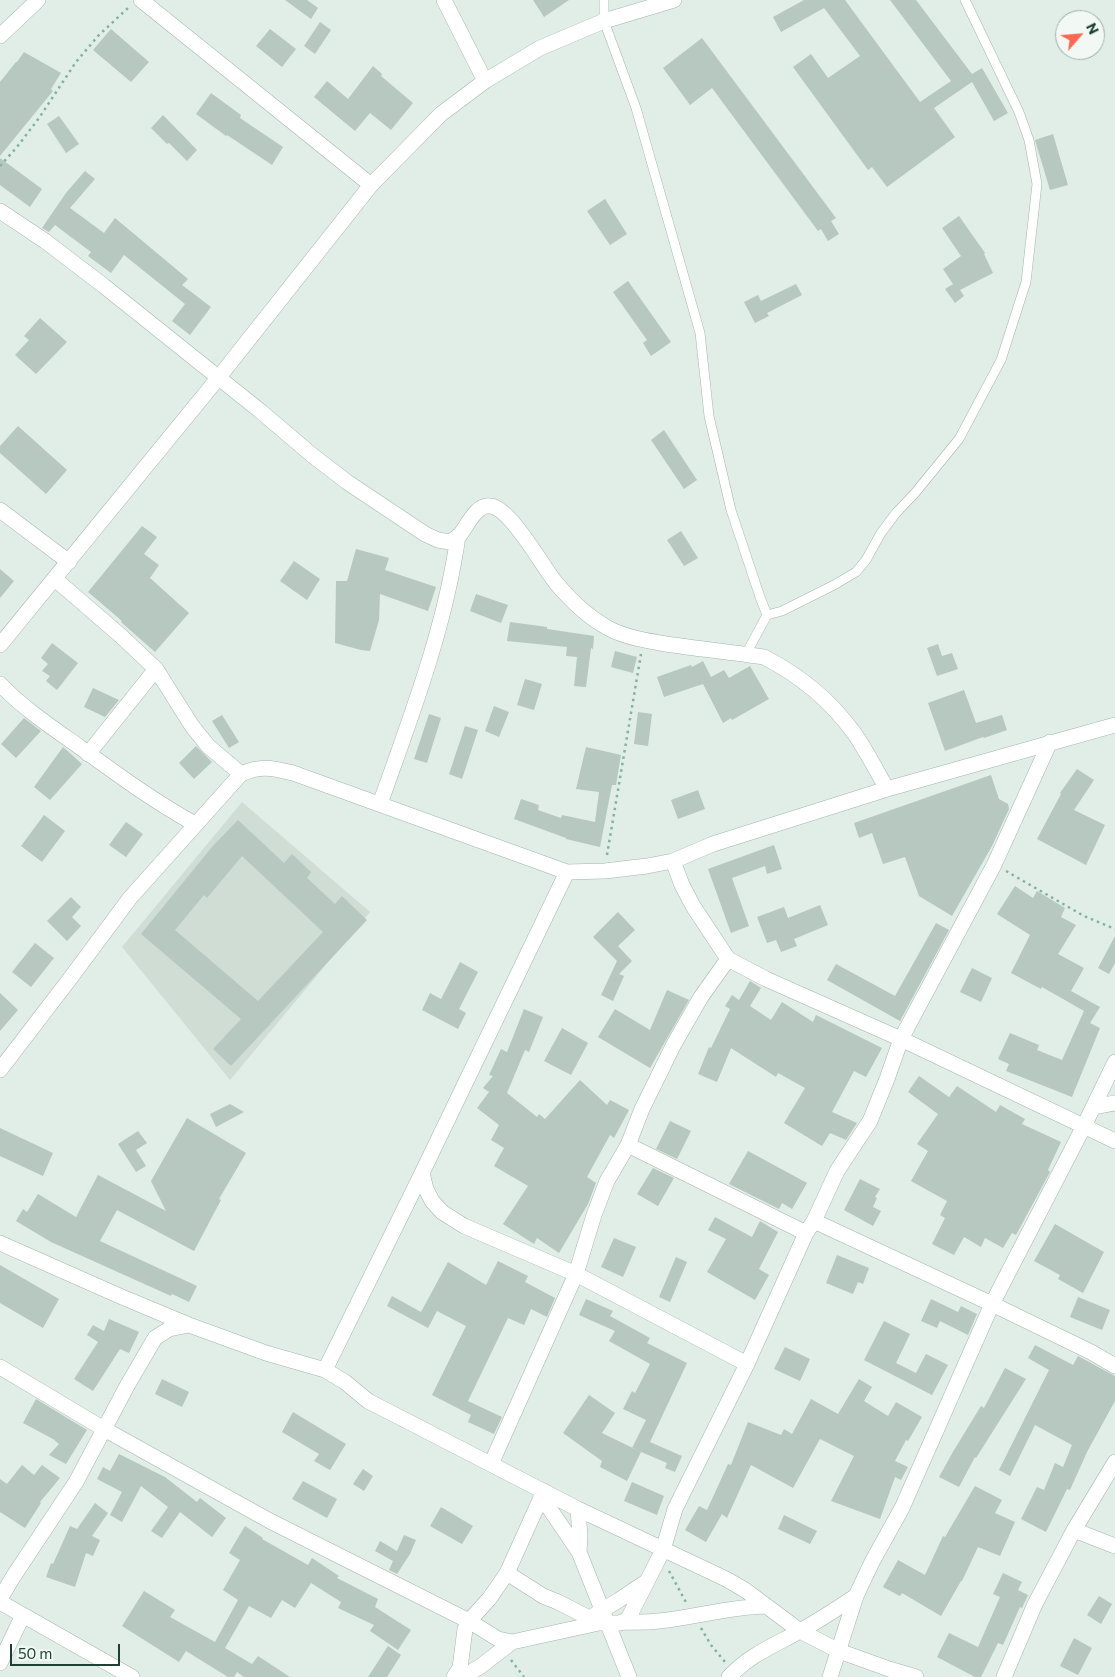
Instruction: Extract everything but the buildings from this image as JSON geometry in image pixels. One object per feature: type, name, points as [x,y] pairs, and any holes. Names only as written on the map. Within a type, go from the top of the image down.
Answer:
[{"type":"street","points":[[1,34],[38,0]]},
{"type":"street","points":[[444,0],[485,81]]},
{"type":"street","points":[[0,645],[219,377],[370,185],[441,114],[485,81],[540,48],[604,21],[674,0]]},
{"type":"street","points":[[136,3],[370,185]]},
{"type":"street","points":[[0,211],[45,241],[219,377],[347,482],[425,534],[438,540],[450,542],[458,536],[482,507],[491,506],[502,511],[514,524],[556,583],[588,616],[610,630],[643,640],[764,657],[781,666],[831,704],[854,733],[887,789]]},
{"type":"street","points":[[0,510],[69,562]]},
{"type":"street","points":[[380,804],[439,631],[454,565],[458,536]]},
{"type":"street","points":[[55,579],[156,669],[192,726],[208,746],[241,774]]},
{"type":"street","points":[[88,754],[156,669]]},
{"type":"street","points":[[0,684],[42,720],[88,754],[163,806],[195,824]]},
{"type":"street","points":[[0,1070],[130,898],[241,774],[257,768],[270,767],[293,773],[567,872],[605,871],[673,861],[713,844],[887,789],[1115,725]]},
{"type":"street","points":[[624,1622],[634,1608],[662,1552],[675,1509],[747,1364],[837,1171],[870,1121],[901,1039],[994,865],[1050,742]]},
{"type":"street","points":[[673,861],[682,885],[693,906],[728,960],[901,1039],[1115,1141]]},
{"type":"street","points":[[325,1370],[567,872]]},
{"type":"street","points":[[491,1464],[576,1274],[594,1215],[607,1181],[628,1145],[642,1109],[674,1044],[701,997],[728,960]]},
{"type":"street","points":[[830,1677],[856,1596],[872,1562],[902,1508],[992,1304],[1115,1062]]},
{"type":"street","points":[[1093,1107],[1115,1103]]},
{"type":"street","points":[[628,1145],[810,1227],[992,1304],[1091,1352],[1115,1366]]},
{"type":"street","points":[[422,1173],[426,1189],[432,1201],[442,1212],[464,1226],[576,1274],[747,1364]]},
{"type":"street","points":[[0,1243],[189,1325],[266,1353],[325,1370],[345,1382],[368,1401],[491,1464],[542,1493],[578,1509],[662,1552],[726,1579],[800,1631],[839,1651],[916,1677]]},
{"type":"street","points":[[148,1308],[154,1323],[155,1338]]},
{"type":"street","points":[[132,1677],[0,1601],[13,1577],[76,1482],[155,1338],[170,1329],[189,1325]]},
{"type":"street","points":[[0,1367],[270,1522],[469,1621],[507,1646]]},
{"type":"street","points":[[1004,1677],[1035,1604],[1074,1530],[1115,1462]]},
{"type":"street","points":[[542,1493],[579,1552],[600,1619],[629,1677]]},
{"type":"street","points":[[454,1677],[460,1668],[465,1629],[469,1621],[489,1599],[507,1573],[542,1493]]},
{"type":"street","points":[[578,1509],[579,1552]]},
{"type":"street","points":[[1074,1530],[1115,1546]]},
{"type":"street","points":[[507,1573],[543,1596],[600,1619],[624,1622],[659,1622],[743,1606],[766,1606]]},
{"type":"street","points":[[463,1677],[507,1646],[600,1619],[647,1580]]},
{"type":"street","points":[[732,1674],[762,1650],[800,1631],[856,1596]]},
{"type":"street","points":[[0,1663],[23,1615]]},
{"type":"lane","points":[[604,0],[604,21],[636,108],[700,333],[709,416],[731,510],[767,615]]},
{"type":"lane","points":[[746,654],[767,615],[782,611],[856,572],[866,560],[881,533],[896,513],[959,439],[1002,360],[1026,282],[1037,184],[1030,140],[1019,112],[965,0]]},
{"type":"path","points":[[0,166],[40,118],[76,62],[98,36],[136,3]]},
{"type":"path","points":[[605,871],[609,837],[643,640]]},
{"type":"path","points":[[994,865],[1084,916],[1115,929]]},
{"type":"path","points":[[662,1552],[667,1568],[693,1616],[732,1674]]},
{"type":"path","points":[[507,1646],[524,1677]]},
{"type":"shaded area","points":[[242,802],[370,912],[230,1080],[122,947]]}]
